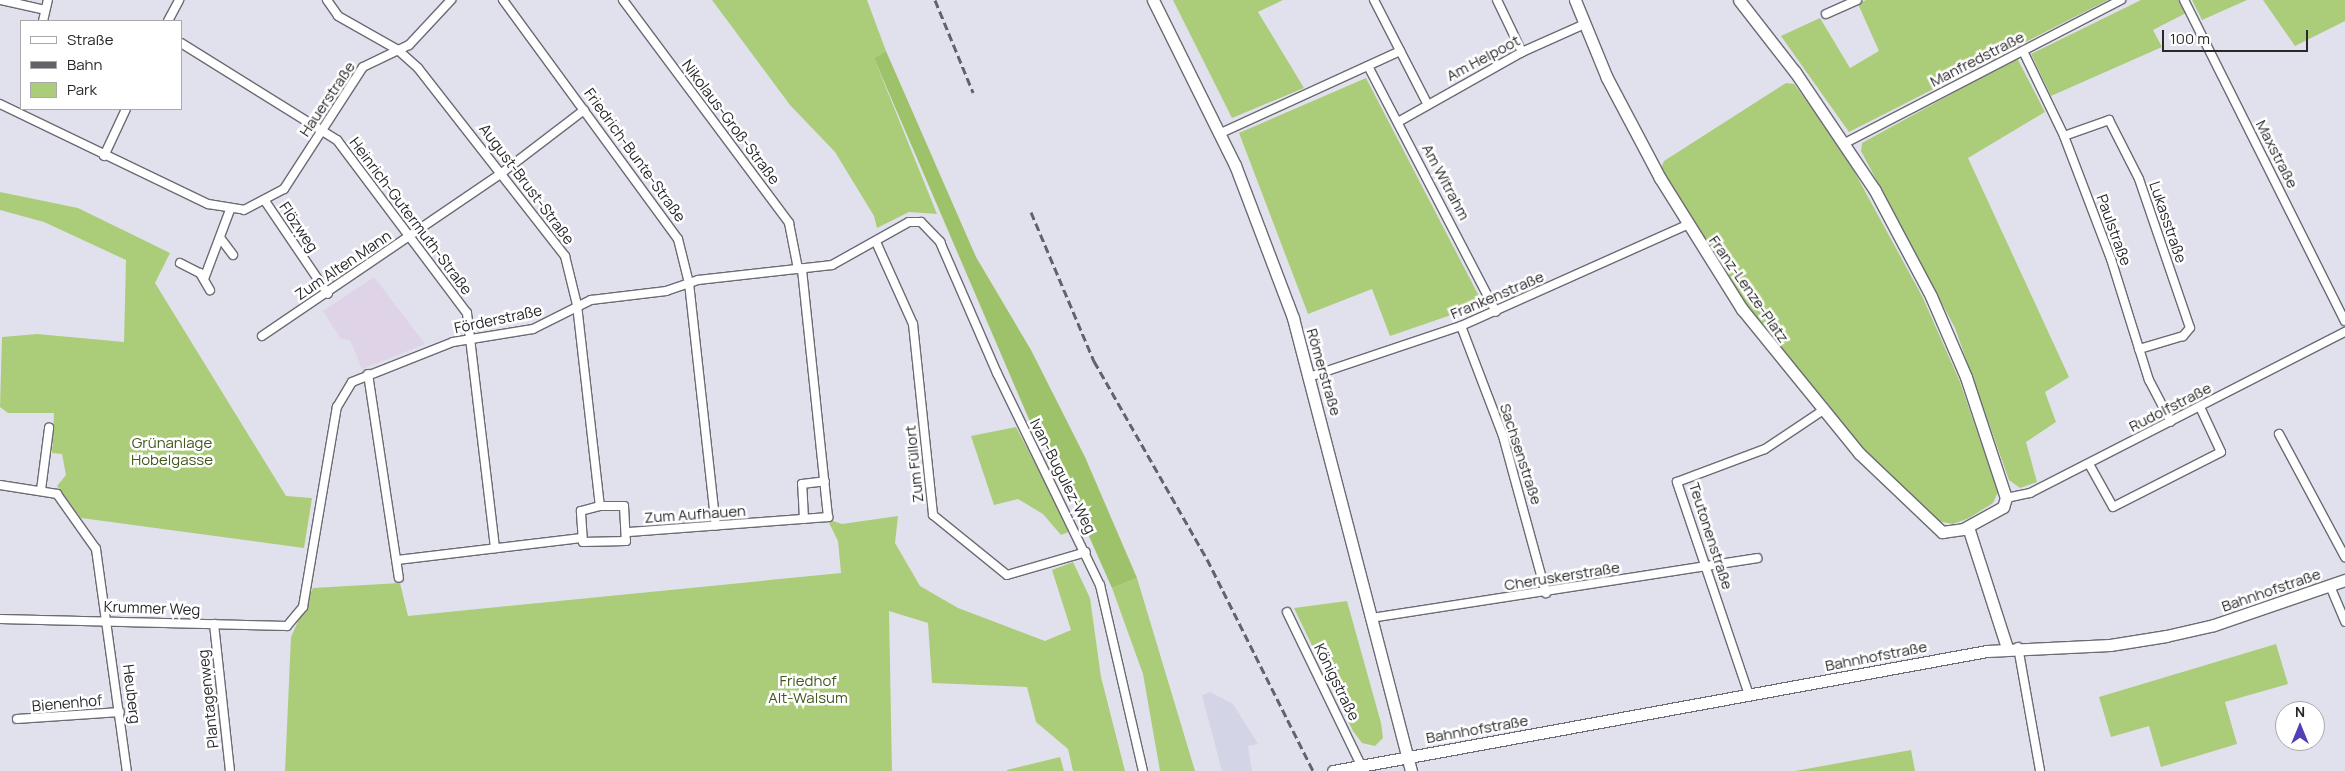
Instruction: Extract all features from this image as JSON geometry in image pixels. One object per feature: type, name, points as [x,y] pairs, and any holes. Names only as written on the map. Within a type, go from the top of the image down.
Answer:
[{"type":"street","points":[[1,0],[45,10]]},
{"type":"street","points":[[43,20],[48,0]]},
{"type":"street","points":[[169,20],[179,0]]},
{"type":"street","name":"August-Brust-Straße","points":[[327,0],[338,16],[398,50],[503,172],[565,256],[577,305],[600,506]]},
{"type":"street","name":"Hauerstraße","points":[[230,210],[265,201],[284,189],[363,67],[398,50],[421,34],[451,0]]},
{"type":"street","name":"Friedrich-Bunte-Straße","points":[[503,0],[670,226],[684,252],[716,526]]},
{"type":"street","name":"Nikolaus-Groß-Straße","points":[[623,0],[789,223],[800,268],[828,518]]},
{"type":"street","name":"Römerstraße","points":[[1154,0],[1221,133],[1312,376],[1411,771]]},
{"type":"street","points":[[1374,0],[1427,103]]},
{"type":"street","points":[[1496,0],[1522,52]]},
{"type":"street","name":"Franz-Lenze-Platz","points":[[1574,0],[1606,78],[1687,225],[1747,316],[1822,411],[1942,532],[1968,527],[2003,506],[2006,498]]},
{"type":"street","points":[[1739,0],[1845,143],[1931,296],[1966,377],[2006,498]]},
{"type":"street","points":[[1826,14],[1857,0]]},
{"type":"street","name":"Manfredstraße","points":[[1845,143],[2121,0]]},
{"type":"street","name":"Maxstraße","points":[[2184,0],[2345,321]]},
{"type":"street","name":"Am Helpoot","points":[[1398,122],[1427,103],[1522,52],[1585,24]]},
{"type":"street","name":"Heinrich-Gutermuth-Straße","points":[[182,44],[323,128],[337,140],[467,313],[472,337],[495,548]]},
{"type":"street","points":[[1221,133],[1400,51]]},
{"type":"street","name":"Paulstraße","points":[[2023,51],[2064,136],[2111,259],[2139,350],[2171,422]]},
{"type":"street","name":"Am Witrahm","points":[[1368,66],[1496,312]]},
{"type":"street","points":[[0,104],[23,111],[104,156],[230,210],[221,239],[204,279]]},
{"type":"street","points":[[104,156],[126,110]]},
{"type":"street","name":"Zum Alten Mann","points":[[262,336],[328,294],[503,172],[584,110]]},
{"type":"street","name":"Lukasstraße","points":[[2064,136],[2109,120],[2145,195],[2190,328],[2183,336],[2139,350]]},
{"type":"street","name":"Flözweg","points":[[265,201],[328,294]]},
{"type":"street","name":"Förderstraße","points":[[300,616],[337,407],[347,386],[368,374],[472,337],[533,329],[577,305],[666,291],[689,283],[832,265],[909,222]]},
{"type":"street","name":"Ivan-Bugulez-Weg","points":[[909,222],[921,222],[940,242],[996,373],[1086,552],[1105,603],[1143,771]]},
{"type":"street","name":"Frankenstraße","points":[[1312,376],[1461,326],[1496,312],[1687,225]]},
{"type":"street","points":[[221,239],[233,255]]},
{"type":"street","name":"Zum Füllort","points":[[876,242],[913,324],[933,514],[1007,575],[1086,552]]},
{"type":"street","points":[[180,263],[204,279],[210,290]]},
{"type":"street","name":"Sachsenstraße","points":[[1461,326],[1502,436],[1546,593]]},
{"type":"street","name":"Rudolfstraße","points":[[2006,498],[2021,497],[2089,464],[2345,332]]},
{"type":"street","points":[[368,374],[399,578]]},
{"type":"street","points":[[2089,464],[2113,507],[2221,452],[2200,407]]},
{"type":"street","name":"Teutonenstraße","points":[[1749,695],[1677,482],[1765,449],[1822,411]]},
{"type":"street","points":[[41,490],[49,428]]},
{"type":"street","points":[[2279,434],[2345,557]]},
{"type":"street","points":[[804,519],[802,484],[825,481]]},
{"type":"street","name":"Heuberg","points":[[0,485],[57,494],[92,539],[108,621],[127,771]]},
{"type":"street","points":[[582,538],[581,511],[600,506],[624,506],[629,532]]},
{"type":"street","name":"Zum Aufhauen","points":[[397,560],[582,538],[586,545],[606,543],[626,540],[629,532],[828,518]]},
{"type":"street","points":[[1968,527],[2013,648],[2040,771]]},
{"type":"street","name":"Cheruskerstraße","points":[[1372,618],[1546,593],[1757,558]]},
{"type":"street","name":"Bahnhofstraße","points":[[1408,757],[2013,648],[2110,644],[2166,636],[2345,580]]},
{"type":"street","points":[[2330,586],[2345,622]]},
{"type":"street","name":"Königstraße","points":[[1287,612],[1361,765]]},
{"type":"street","name":"Krummer Weg","points":[[0,619],[280,627],[300,616]]},
{"type":"street","name":"Plantagenweg","points":[[214,624],[230,771]]},
{"type":"street","name":"Bienenhof","points":[[17,718],[120,712]]},
{"type":"street","points":[[1333,771],[1408,757]]},
{"type":"shaded area","points":[[374,277],[425,344],[362,369],[350,340],[341,339],[323,311]]},
{"type":"shaded area","points":[[1210,692],[1233,704],[1258,744],[1248,746],[1252,771],[1222,771],[1202,695]]},
{"type":"green space","points":[[712,0],[867,0],[886,51],[874,58],[937,214],[909,212],[877,228],[874,216],[835,152],[790,105]]},
{"type":"green space","points":[[1173,0],[1283,0],[1258,12],[1304,88],[1232,118]]},
{"type":"green space","points":[[1866,0],[2108,0],[1849,132],[1781,36],[1820,18],[1850,68],[1879,51],[1858,4]]},
{"type":"green space","points":[[2141,0],[2178,0],[2186,13],[2153,30],[2162,47],[2051,96],[2031,54]]},
{"type":"green space","points":[[2192,0],[2247,0],[2202,20]]},
{"type":"green space","points":[[2263,0],[2345,0],[2345,21],[2295,46]]},
{"type":"green space","points":[[886,51],[976,257],[1031,350],[1085,457],[1137,578],[1112,588],[1060,471],[1031,424],[874,58]]},
{"type":"green space","points":[[2017,58],[2045,112],[1968,158],[2069,377],[2045,392],[2056,422],[2026,442],[2037,482],[2020,488],[2009,480],[1955,328],[1861,151],[1862,143]]},
{"type":"green space","points":[[1366,78],[1483,304],[1390,336],[1372,289],[1308,314],[1239,133]]},
{"type":"green space","points":[[1786,83],[1794,84],[1842,149],[1923,298],[1960,382],[1998,492],[1993,503],[1969,518],[1953,524],[1938,521],[1824,410],[1766,337],[1660,170],[1664,161]]},
{"type":"green space","name":"Grünanlage Hobelgasse","points":[[0,192],[78,208],[170,253],[155,283],[286,496],[312,498],[304,548],[81,518],[57,486],[66,475],[62,454],[52,453],[54,413],[8,413],[0,407],[2,337],[37,334],[124,342],[126,260],[44,222],[0,210]]},
{"type":"green space","points":[[1016,427],[1071,531],[1061,535],[1043,514],[1018,499],[994,505],[971,436]]},
{"type":"green space","name":"Friedhof Alt-Walsum","points":[[898,516],[895,543],[920,586],[958,608],[1045,641],[1071,630],[1052,570],[1073,562],[1090,598],[1101,677],[1125,771],[1073,771],[1068,749],[1036,722],[1027,687],[932,683],[928,623],[889,611],[892,771],[285,771],[291,637],[313,588],[400,583],[408,616],[841,573],[838,541],[827,519],[842,524]]},
{"type":"green space","points":[[1137,578],[1195,771],[1160,771],[1143,674],[1112,588]]},
{"type":"green space","points":[[1347,601],[1381,723],[1383,738],[1375,746],[1362,743],[1353,731],[1294,608]]},
{"type":"green space","points":[[2276,644],[2288,684],[2225,702],[2237,744],[2161,767],[2149,726],[2111,737],[2099,697]]},
{"type":"green space","points":[[1911,750],[1915,771],[1795,771],[1817,767]]},
{"type":"green space","points":[[1060,757],[1064,771],[1007,771],[1007,770]]},
{"type":"railway","points":[[935,0],[973,92]]},
{"type":"railway","points":[[1031,212],[1094,361],[1207,559],[1313,771]]}]
